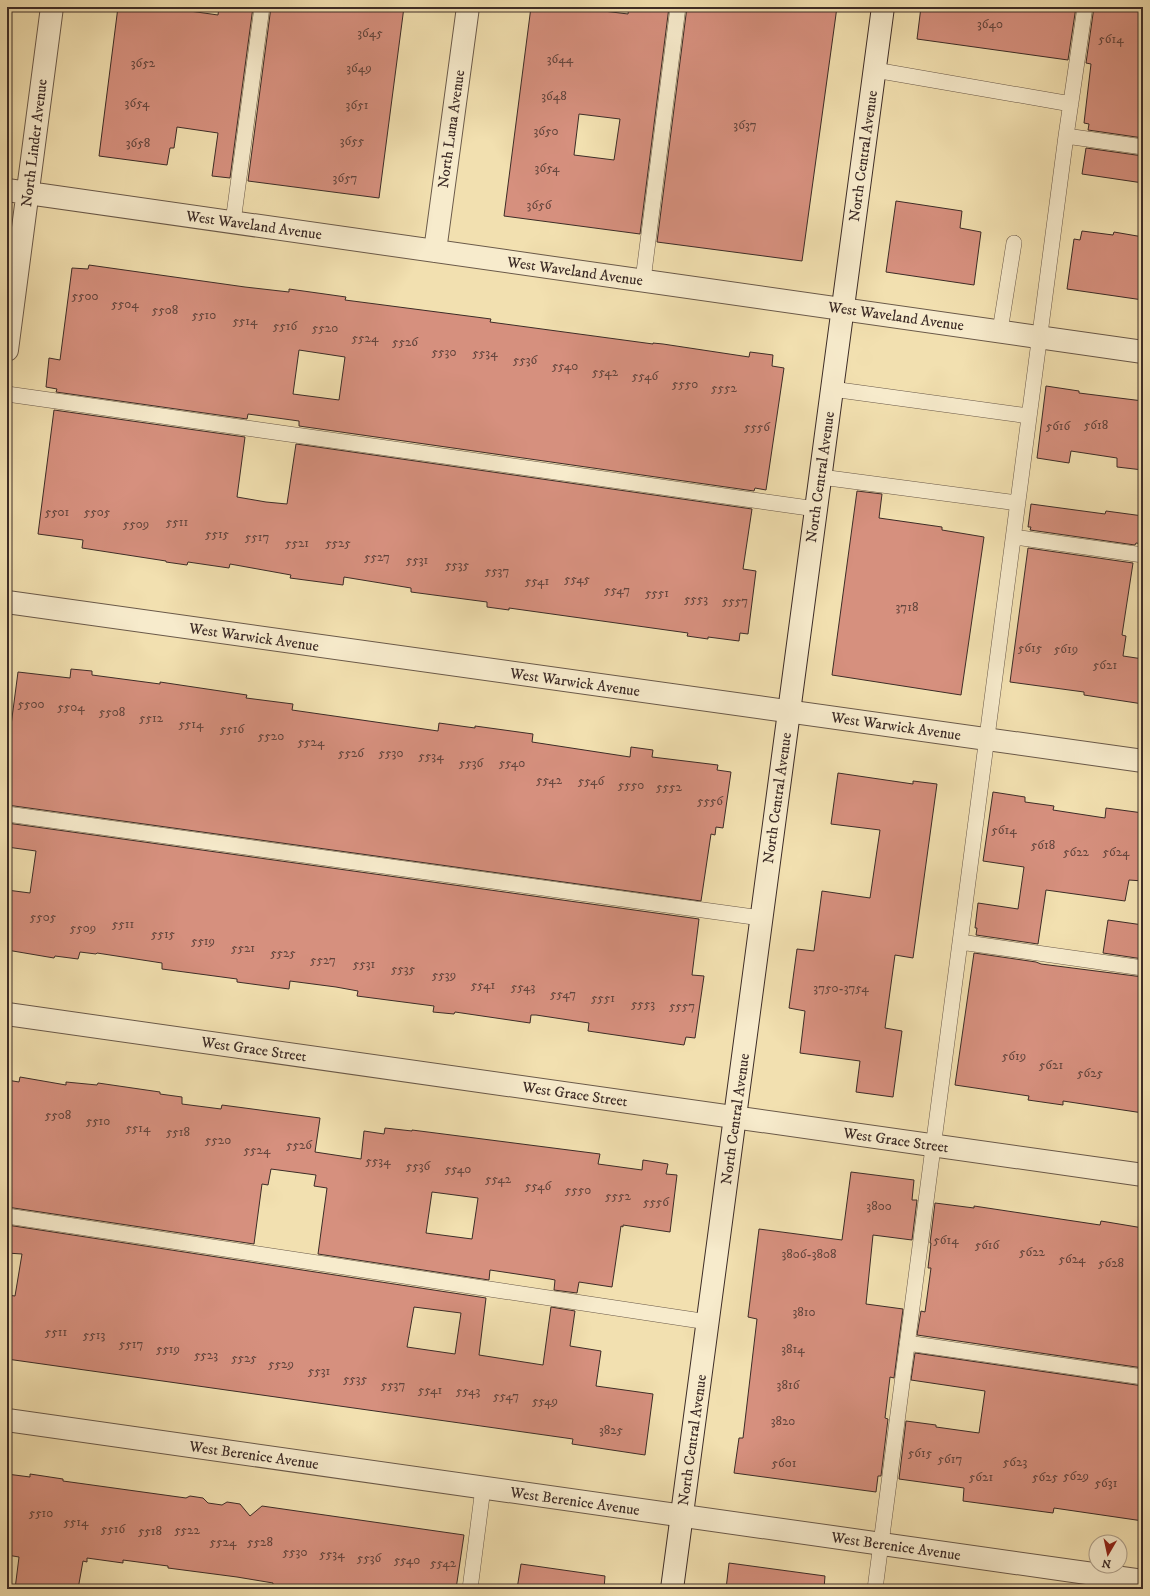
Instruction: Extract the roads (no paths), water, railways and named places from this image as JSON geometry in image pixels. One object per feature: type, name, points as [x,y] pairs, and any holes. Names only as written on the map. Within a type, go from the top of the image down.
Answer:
[{"type":"street","name":"North Linder Avenue","points":[[7,350],[17,192],[52,7]]},
{"type":"street","name":"North Luna Avenue","points":[[435,251],[468,7]]},
{"type":"street","name":"North Central Avenue","points":[[672,1589],[883,7]]},
{"type":"street","name":"West Waveland Avenue","points":[[17,192],[1143,352]]},
{"type":"street","name":"West Warwick Avenue","points":[[7,602],[1143,761]]},
{"type":"street","name":"West Grace Street","points":[[7,1014],[1143,1175]]},
{"type":"street","name":"West Berenice Avenue","points":[[7,1420],[1143,1581]]},
{"type":"lane","points":[[233,222],[262,7]]},
{"type":"lane","points":[[643,280],[678,7]]},
{"type":"lane","points":[[875,1589],[1066,136],[1085,7]]},
{"type":"lane","points":[[875,70],[1071,104]]},
{"type":"lane","points":[[1066,136],[1143,147]]},
{"type":"lane","points":[[1000,331],[1014,243]]},
{"type":"lane","points":[[832,389],[1029,416]]},
{"type":"lane","points":[[7,394],[816,509]]},
{"type":"lane","points":[[820,477],[1018,503]]},
{"type":"lane","points":[[1014,537],[1143,556]]},
{"type":"lane","points":[[7,814],[761,918]]},
{"type":"lane","points":[[960,942],[1143,968]]},
{"type":"lane","points":[[7,1216],[708,1322]]},
{"type":"lane","points":[[907,1343],[1143,1377]]},
{"type":"lane","points":[[470,1589],[483,1488]]}]
